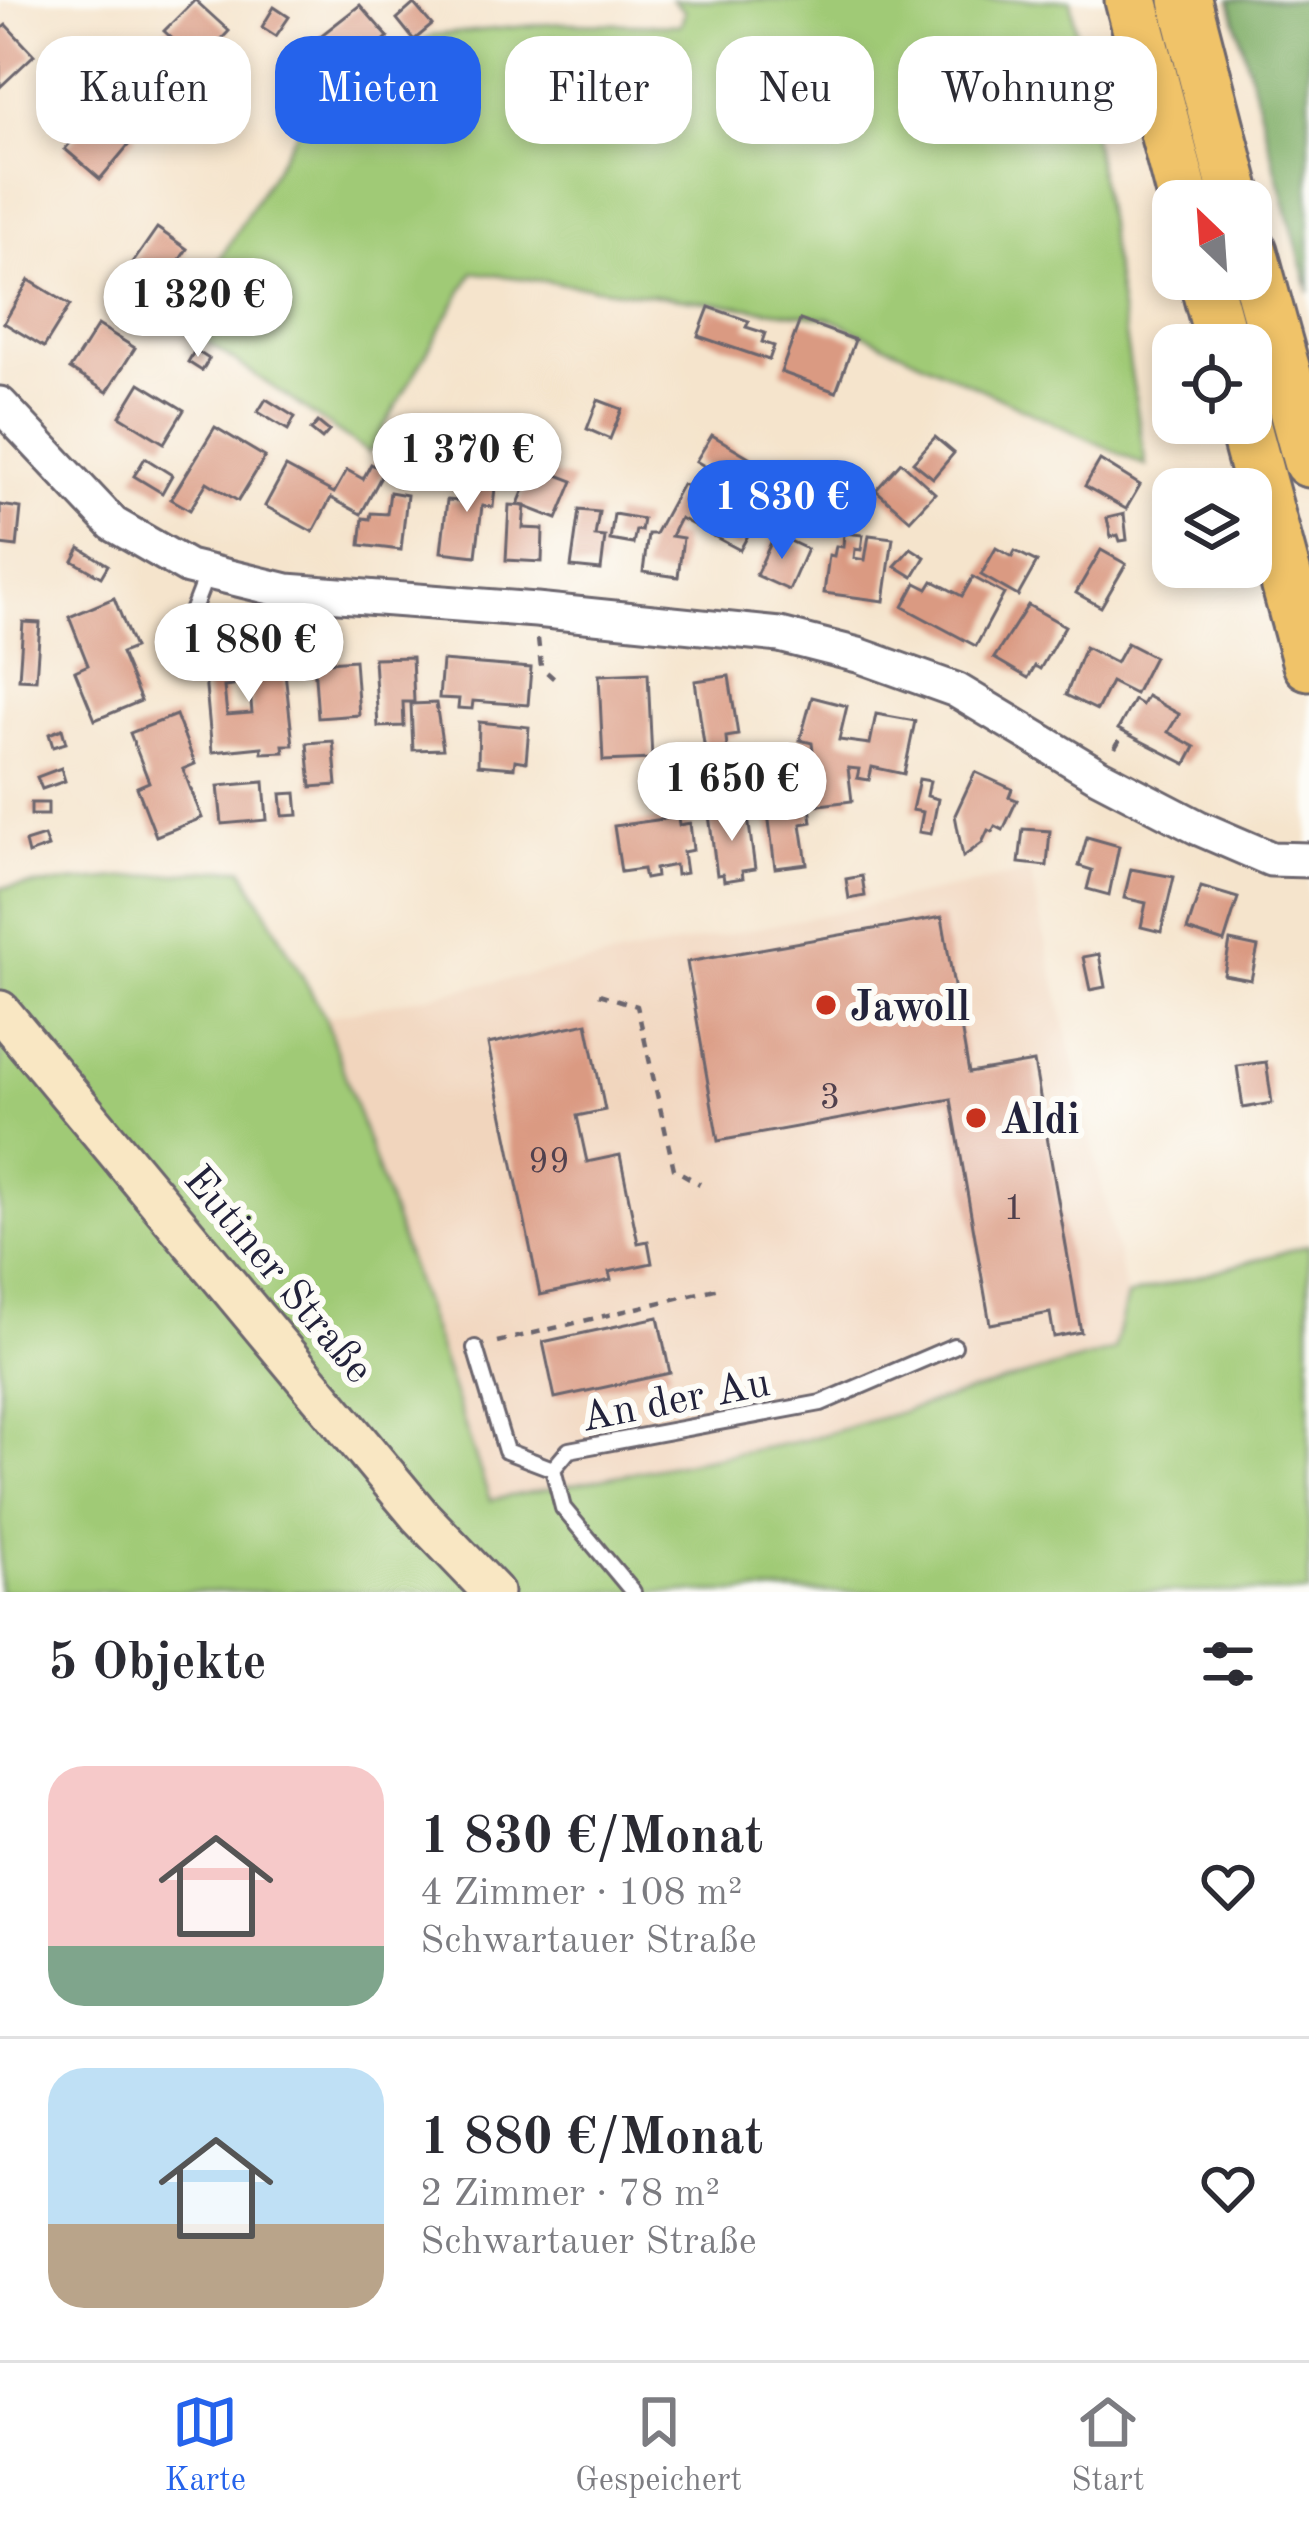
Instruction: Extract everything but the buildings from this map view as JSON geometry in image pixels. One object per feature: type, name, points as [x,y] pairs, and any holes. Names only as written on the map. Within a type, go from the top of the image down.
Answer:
[{"type":"highway","points":[[1131,0],[1178,180]]},
{"type":"highway","points":[[1185,0],[1232,180]]},
{"type":"highway","points":[[1265,300],[1309,460]]},
{"type":"highway","points":[[1250,444],[1309,664]]},
{"type":"main road","name":"Eutiner Straße","points":[[0,1011],[405,1498],[493,1592]]},
{"type":"street","points":[[0,404],[113,524],[188,567],[286,591],[780,635],[858,655],[956,690],[1099,776],[1199,828],[1271,859],[1309,860]]},
{"type":"lane","points":[[189,672],[188,622],[207,573]]},
{"type":"lane","name":"An der Au","points":[[633,1592],[563,1508],[554,1468],[569,1450],[821,1402],[954,1346]]},
{"type":"lane","points":[[476,1348],[506,1451],[554,1468]]},
{"type":"path","points":[[536,610],[541,668],[560,684]]},
{"type":"path","points":[[599,994],[638,1006],[674,1169],[700,1184]]},
{"type":"path","points":[[476,1348],[719,1288]]},
{"type":"shaded area","points":[[1030,872],[1127,1296],[1115,1349],[805,1440],[489,1501],[325,1017]]},
{"type":"green space","points":[[672,0],[1071,0],[1077,36],[898,36],[898,144],[1094,144],[1146,466],[829,318],[473,272],[369,453],[181,324],[290,144],[481,144],[481,36],[431,36],[559,23],[681,25],[685,11]]},
{"type":"green space","points":[[1230,0],[1309,0],[1309,292]]},
{"type":"green space","points":[[242,868],[325,1017],[490,1500],[805,1440],[1114,1350],[1127,1296],[1309,1245],[1309,1592],[0,1592],[0,888]]},
{"type":"place","name":"Jawoll","points":[[826,1005]]},
{"type":"place","name":"Aldi","points":[[976,1118]]}]
